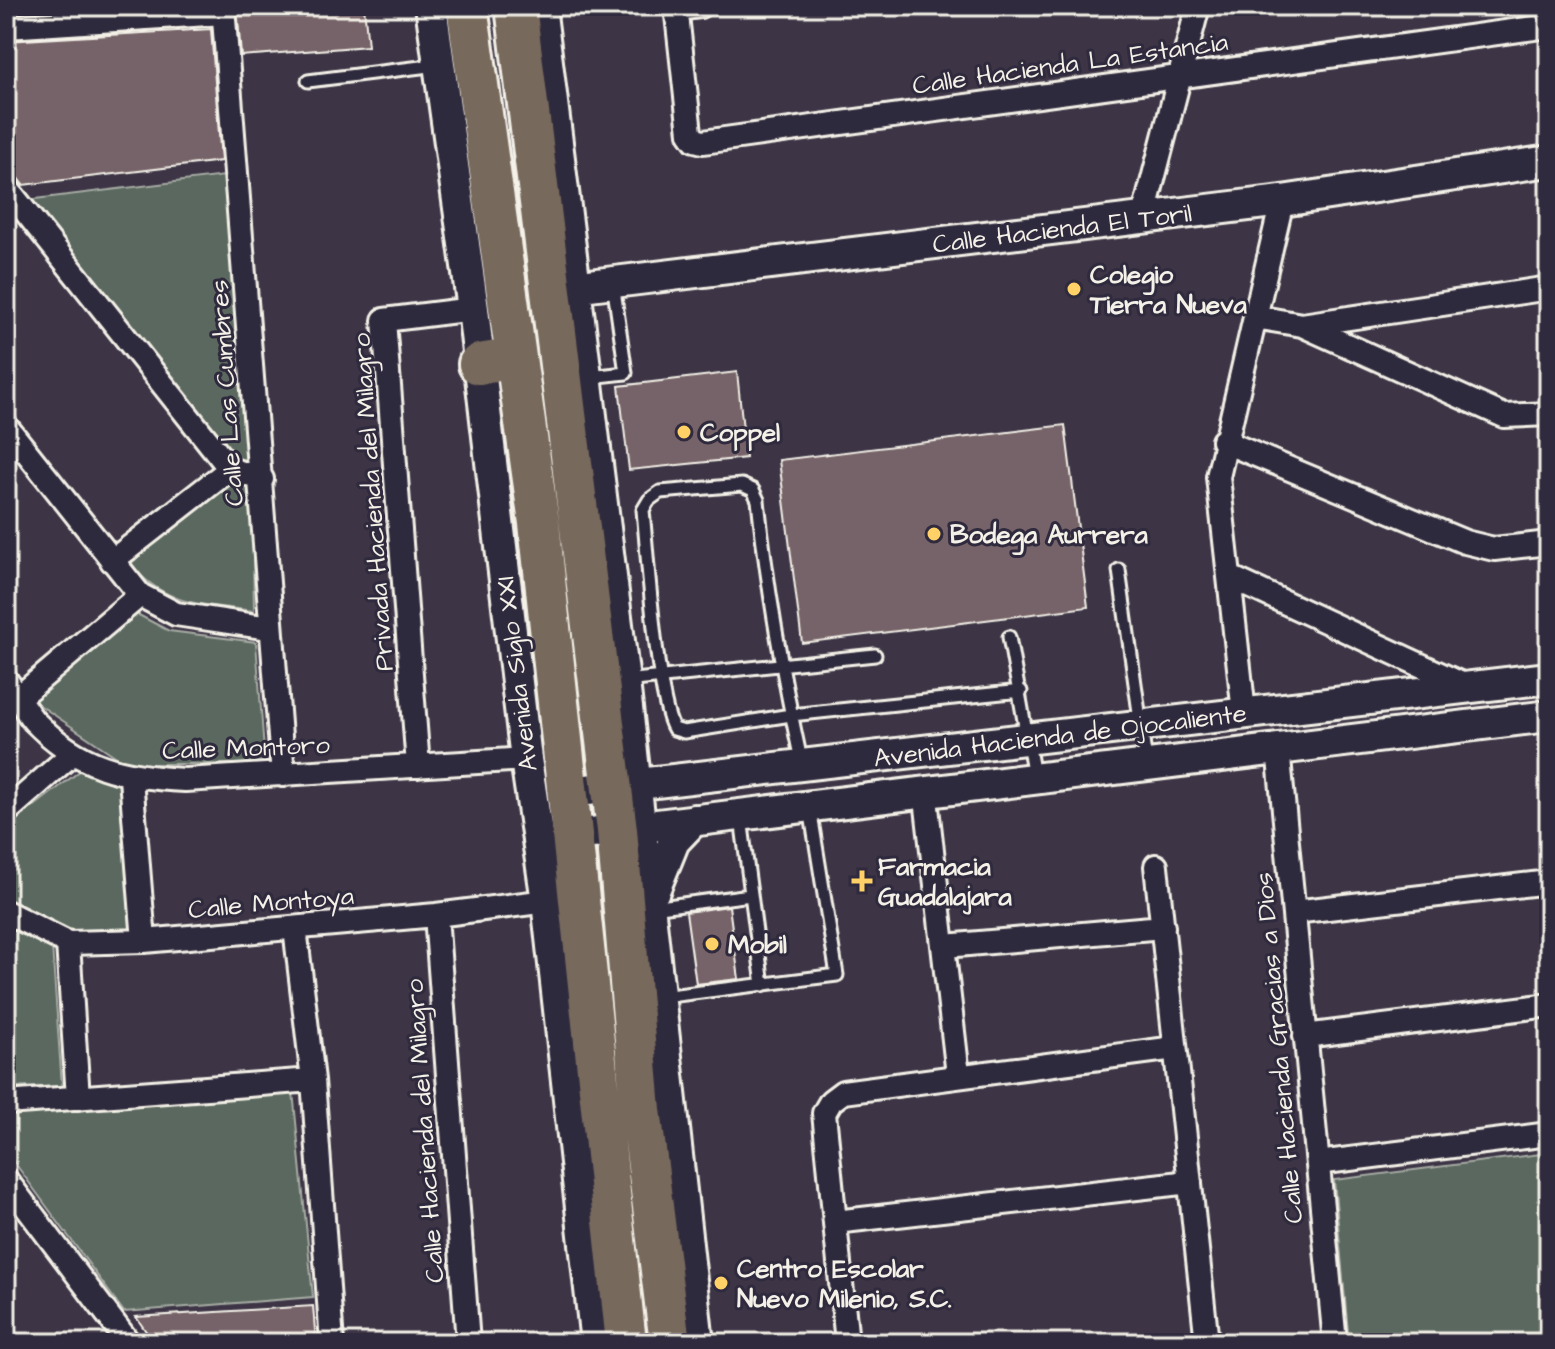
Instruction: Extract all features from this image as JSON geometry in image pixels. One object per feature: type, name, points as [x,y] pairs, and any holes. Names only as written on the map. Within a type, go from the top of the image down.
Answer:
[{"type":"highway","name":"Avenida Siglo XXI","points":[[467,6],[455,64],[498,361],[570,792],[575,835],[584,1107],[626,1343]]},
{"type":"highway","points":[[516,6],[629,828],[641,1110],[677,1270],[670,1343]]},
{"type":"highway","points":[[641,1110],[660,997]]},
{"type":"street","name":"Avenida Siglo XXI","points":[[431,6],[455,64],[473,309],[498,361],[526,759],[547,901],[584,1107],[596,1343]]},
{"type":"street","points":[[540,6],[630,732],[624,786]]},
{"type":"street","points":[[676,7],[700,6]]},
{"type":"street","points":[[1143,218],[1198,6]]},
{"type":"street","name":"Calle Hacienda La Estancia","points":[[676,7],[690,133],[695,140],[1549,26]]},
{"type":"street","points":[[6,27],[223,10]]},
{"type":"street","name":"Calle Las Cumbres","points":[[223,10],[283,775]]},
{"type":"street","name":"Calle Hacienda El Toril","points":[[573,287],[1282,201],[1549,161]]},
{"type":"street","points":[[6,187],[15,219],[230,469],[262,479]]},
{"type":"street","points":[[1244,713],[1218,477],[1223,441],[1282,201]]},
{"type":"street","points":[[1302,325],[1549,288]]},
{"type":"street","name":"Privada Hacienda del Milagro","points":[[418,766],[384,320],[473,309]]},
{"type":"street","points":[[1255,317],[1302,325],[1504,416],[1549,414]]},
{"type":"street","points":[[6,426],[140,595],[176,614],[270,628]]},
{"type":"street","points":[[1223,441],[1465,542],[1494,549],[1549,543]]},
{"type":"street","points":[[112,561],[230,469]]},
{"type":"street","points":[[1230,577],[1469,687]]},
{"type":"street","points":[[13,689],[140,595]]},
{"type":"street","name":"Avenida Hacienda de Ojocaliente","points":[[570,792],[1549,678]]},
{"type":"street","name":"Calle Montoro","points":[[13,689],[33,720],[73,753],[131,778],[185,780],[526,759]]},
{"type":"street","name":"Avenida Hacienda de Ojocaliente","points":[[575,835],[1549,716]]},
{"type":"street","points":[[630,732],[659,765],[704,778]]},
{"type":"street","name":"Calle Hacienda Gracias a Dios","points":[[1278,748],[1335,1343]]},
{"type":"street","points":[[6,812],[73,753]]},
{"type":"street","points":[[131,778],[144,941]]},
{"type":"street","points":[[925,790],[958,1075]]},
{"type":"street","points":[[650,906],[664,859],[694,820]]},
{"type":"street","points":[[629,828],[650,906],[660,997],[677,1270],[698,1343]]},
{"type":"street","points":[[1156,866],[1207,1343]]},
{"type":"street","points":[[1294,912],[1549,882]]},
{"type":"street","name":"Calle Montoya","points":[[7,913],[68,943],[144,941],[295,928],[547,901]]},
{"type":"street","name":"Calle Hacienda del Milagro","points":[[436,915],[468,1343]]},
{"type":"street","points":[[945,946],[1163,927]]},
{"type":"street","points":[[295,928],[313,1080],[332,1343]]},
{"type":"street","points":[[68,943],[78,1098]]},
{"type":"street","points":[[1305,1036],[1549,1005]]},
{"type":"street","points":[[847,1343],[824,1113],[831,1101],[843,1092],[1175,1048]]},
{"type":"street","points":[[6,1103],[313,1080]]},
{"type":"street","points":[[1318,1163],[1549,1134]]},
{"type":"street","points":[[835,1222],[1190,1182]]},
{"type":"street","points":[[9,1191],[129,1343]]},
{"type":"lane","points":[[308,81],[455,64]]},
{"type":"lane","points":[[585,377],[626,373],[613,283]]},
{"type":"lane","points":[[802,765],[791,715],[780,662],[758,500],[753,490],[742,485],[660,492],[649,500],[643,510],[662,677],[674,729],[684,732],[791,715],[1021,691]]},
{"type":"lane","points":[[1119,570],[1146,763]]},
{"type":"lane","points":[[1009,637],[1034,777]]},
{"type":"lane","points":[[624,681],[780,662],[875,655]]},
{"type":"lane","points":[[660,997],[837,975],[809,805]]},
{"type":"lane","points":[[740,814],[763,985]]},
{"type":"lane","points":[[650,906],[751,895]]},
{"type":"shaded area","points":[[224,176],[256,466],[236,460],[27,200]]},
{"type":"shaded area","points":[[232,479],[252,489],[254,611],[202,604],[172,596],[157,588],[130,564]]},
{"type":"shaded area","points":[[135,613],[169,631],[256,642],[265,764],[127,764],[32,700]]},
{"type":"shaded area","points":[[85,767],[119,785],[137,935],[84,932],[53,925],[6,897],[6,828]]},
{"type":"shaded area","points":[[9,926],[52,946],[62,1086],[6,1088],[6,929]]},
{"type":"shaded area","points":[[293,1091],[313,1297],[124,1312],[6,1151],[6,1115]]},
{"type":"shaded area","points":[[1549,1153],[1549,1343],[1349,1343],[1334,1180]]},
{"type":"building","points":[[237,6],[364,6],[368,46],[241,56]]},
{"type":"building","points":[[211,29],[221,161],[23,185],[6,162],[6,41]]},
{"type":"building","name":"Coppel","points":[[737,372],[746,458],[629,470],[619,386]]},
{"type":"building","name":"Bodega Aurrera","points":[[1065,425],[1088,607],[802,643],[779,460]]},
{"type":"building","name":"Mobil","points":[[729,906],[739,979],[696,984],[686,912]]},
{"type":"building","points":[[313,1306],[316,1343],[154,1343],[136,1317]]},
{"type":"place","name":"Colegio Tierra Nueva","points":[[1074,289]]},
{"type":"place","name":"Coppel","points":[[684,432]]},
{"type":"place","name":"Bodega Aurrera","points":[[934,534]]},
{"type":"place","name":"Farmacia Guadalajara","points":[[862,881]]},
{"type":"place","name":"Mobil","points":[[712,944]]},
{"type":"place","name":"Centro Escolar Nuevo Milenio, S.C.","points":[[721,1283]]}]
